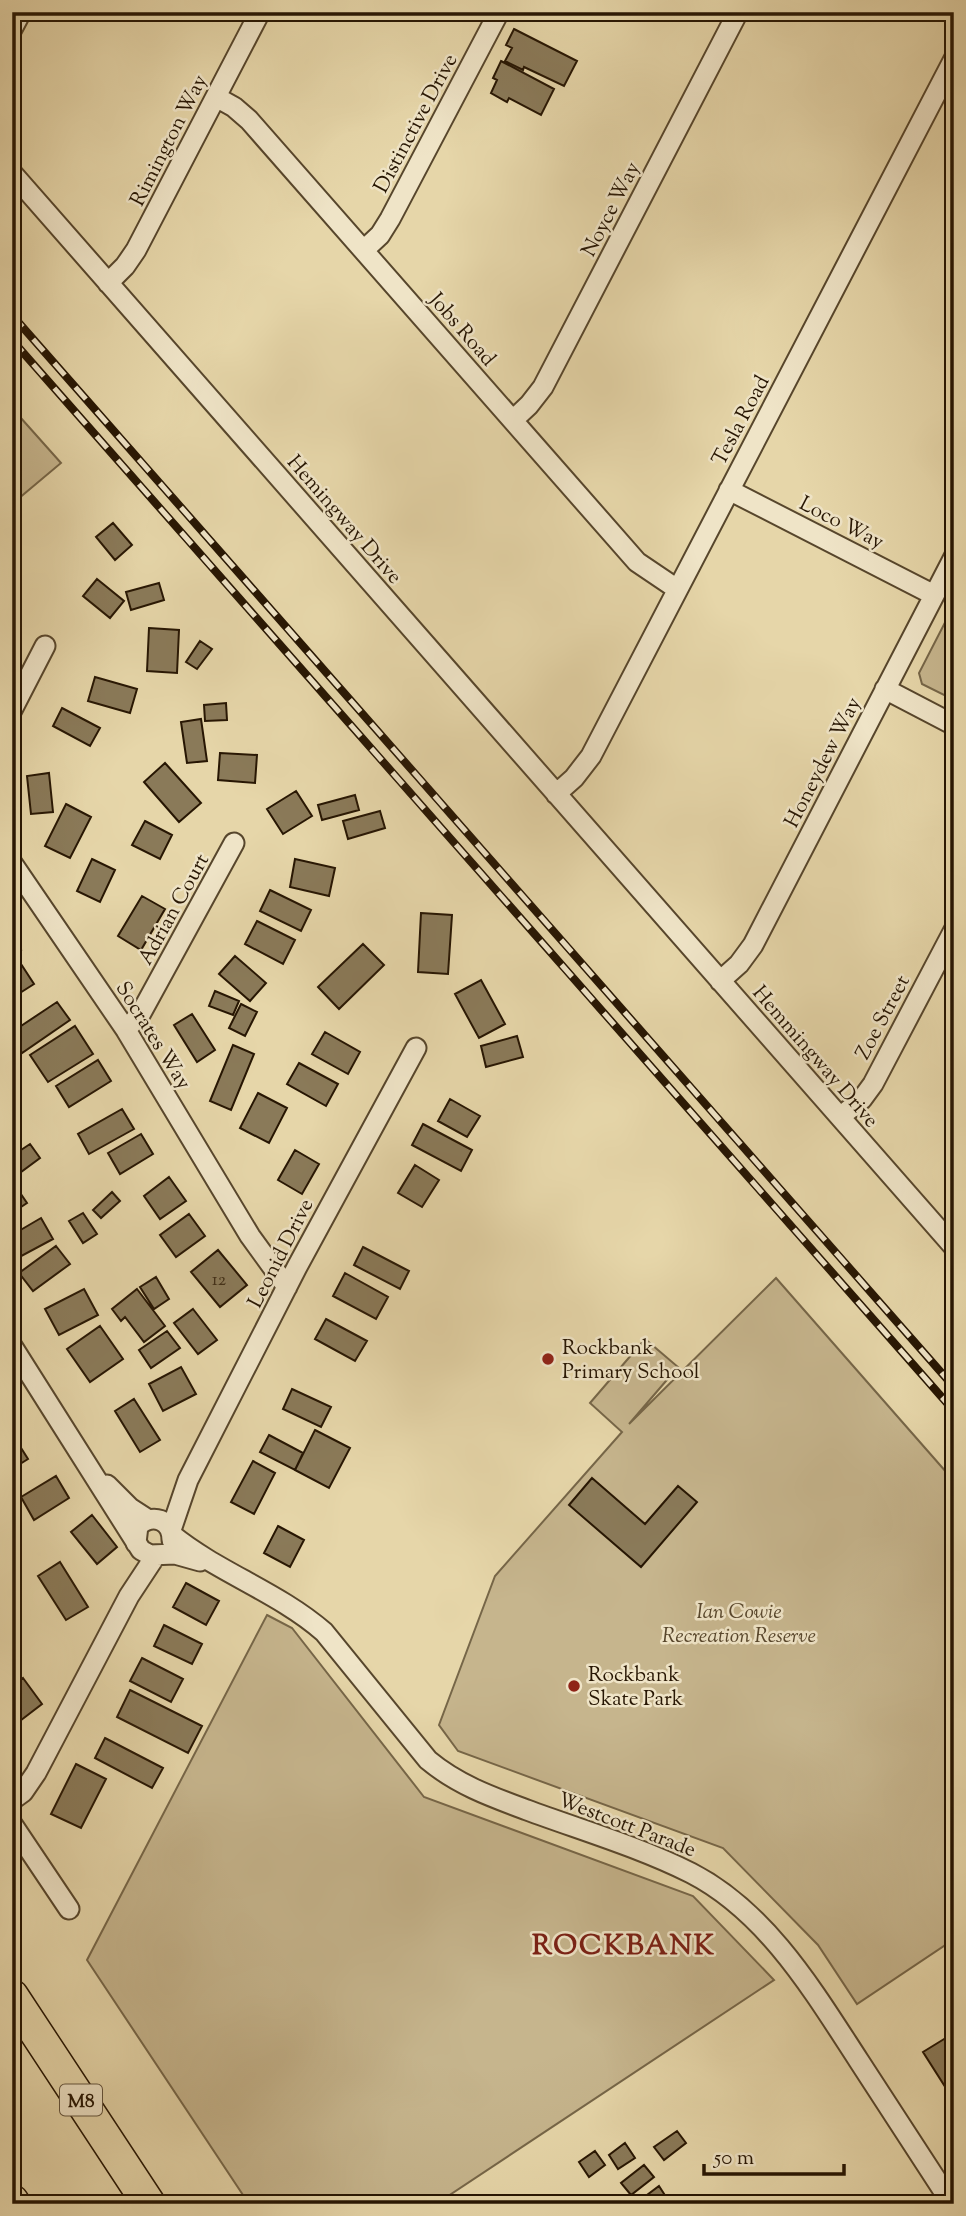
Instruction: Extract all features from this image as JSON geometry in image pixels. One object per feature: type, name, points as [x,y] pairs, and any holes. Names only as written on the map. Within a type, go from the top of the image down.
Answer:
[{"type":"highway","name":"M8","points":[[12,1996],[149,2204]]},
{"type":"street","points":[[12,29],[21,12]]},
{"type":"street","name":"Rimington Way","points":[[108,283],[136,250],[260,12]]},
{"type":"street","name":"Distinctive Drive","points":[[364,250],[390,219],[499,12]]},
{"type":"street","name":"Noyce Way","points":[[513,420],[543,387],[738,12]]},
{"type":"street","name":"Tesla Road","points":[[556,794],[574,778],[590,756],[954,59]]},
{"type":"street","name":"Jobs Road","points":[[216,97],[249,120],[637,562],[677,589]]},
{"type":"street","name":"Hemingway Drive","points":[[12,173],[645,894]]},
{"type":"street","name":"Loco Way","points":[[729,490],[934,595]]},
{"type":"street","name":"Honeydew Way","points":[[720,981],[739,964],[753,945],[954,556]]},
{"type":"street","points":[[12,710],[45,646]]},
{"type":"street","points":[[885,689],[954,725]]},
{"type":"street","name":"Adrian Court","points":[[126,1030],[141,1013],[234,843]]},
{"type":"street","name":"Socrates Way","points":[[12,863],[126,1030],[250,1236],[287,1287]]},
{"type":"street","name":"Hemmingway Drive","points":[[645,894],[954,1247]]},
{"type":"street","name":"Zoe Street","points":[[840,1116],[862,1099],[873,1084],[954,930]]},
{"type":"street","name":"Leonid Drive","points":[[172,1532],[188,1480],[297,1267],[416,1048]]},
{"type":"street","name":"Socrates Way","points":[[250,1236],[258,1238],[282,1259],[297,1267]]},
{"type":"street","points":[[12,1346],[94,1472],[136,1545],[145,1553],[159,1555]]},
{"type":"street","points":[[12,1800],[23,1792],[36,1773],[129,1596],[159,1555],[170,1546],[172,1532],[162,1521],[149,1519],[130,1508],[94,1472]]},
{"type":"street","name":"Leonid Drive","points":[[149,1519],[188,1480]]},
{"type":"street","points":[[129,1596],[137,1558],[136,1532],[142,1522],[149,1519]]},
{"type":"street","name":"Westcott Parade","points":[[172,1532],[215,1566]]},
{"type":"street","name":"Westcott Parade","points":[[159,1555],[175,1554],[215,1566],[274,1596],[304,1615],[324,1632],[421,1751],[446,1775],[496,1798],[679,1867],[717,1888],[778,1946],[814,1992],[952,2204]]},
{"type":"street","points":[[12,1824],[69,1909]]},
{"type":"green space","points":[[12,408],[61,463],[12,504]]},
{"type":"green space","points":[[954,605],[954,700],[922,684],[919,673]]},
{"type":"green space","name":"Ian Cowie Recreation Reserve","points":[[776,1278],[954,1481],[954,1948],[950,1942],[857,2004],[818,1945],[723,1848],[458,1751],[439,1725],[495,1576],[622,1432],[590,1403],[645,1339],[678,1367],[629,1424]]},
{"type":"green space","points":[[267,1615],[292,1628],[424,1797],[693,1896],[774,1980],[436,2204],[249,2204],[87,1960]]},
{"type":"building","points":[[514,29],[577,61],[564,86],[505,61],[512,48],[506,45]]},
{"type":"building","points":[[501,61],[554,89],[541,115],[509,98],[507,102],[491,93],[497,80],[493,78]]},
{"type":"building","points":[[113,523],[132,545],[115,560],[96,537]]},
{"type":"building","points":[[97,579],[124,601],[110,618],[83,596]]},
{"type":"building","points":[[159,583],[164,600],[131,610],[126,592]]},
{"type":"building","points":[[149,628],[179,630],[177,673],[147,671]]},
{"type":"building","points":[[200,641],[212,649],[197,669],[186,662]]},
{"type":"building","points":[[95,677],[137,689],[130,713],[88,701]]},
{"type":"building","points":[[226,703],[227,720],[205,721],[204,705]]},
{"type":"building","points":[[62,708],[100,728],[90,746],[53,726]]},
{"type":"building","points":[[201,719],[207,761],[187,763],[181,722]]},
{"type":"building","points":[[220,753],[257,755],[255,783],[218,780]]},
{"type":"building","points":[[165,763],[201,803],[179,822],[144,782]]},
{"type":"building","points":[[49,773],[53,812],[31,814],[27,776]]},
{"type":"building","points":[[296,791],[312,816],[283,834],[267,809]]},
{"type":"building","points":[[355,795],[359,810],[322,820],[318,805]]},
{"type":"building","points":[[66,804],[91,817],[70,858],[45,846]]},
{"type":"building","points":[[380,811],[385,828],[348,839],[343,821]]},
{"type":"building","points":[[145,821],[172,835],[160,859],[132,845]]},
{"type":"building","points":[[92,859],[115,870],[100,902],[77,891]]},
{"type":"building","points":[[295,859],[335,868],[329,896],[290,887]]},
{"type":"building","points":[[270,890],[311,910],[301,931],[260,911]]},
{"type":"building","points":[[142,896],[165,909],[141,950],[118,936]]},
{"type":"building","points":[[421,913],[452,915],[448,974],[418,972]]},
{"type":"building","points":[[257,921],[295,940],[283,964],[245,944]]},
{"type":"building","points":[[12,935],[21,950],[12,955]]},
{"type":"building","points":[[363,944],[384,965],[339,1009],[318,987]]},
{"type":"building","points":[[235,956],[266,983],[250,1001],[219,974]]},
{"type":"building","points":[[21,964],[34,984],[12,998],[12,970]]},
{"type":"building","points":[[481,980],[505,1024],[479,1038],[455,994]]},
{"type":"building","points":[[215,991],[239,1001],[233,1015],[209,1006]]},
{"type":"building","points":[[57,1002],[70,1020],[22,1053],[12,1038],[12,1032]]},
{"type":"building","points":[[241,1004],[257,1012],[245,1036],[229,1028]]},
{"type":"building","points":[[192,1014],[215,1050],[197,1062],[174,1025]]},
{"type":"building","points":[[75,1026],[93,1054],[48,1082],[30,1055]]},
{"type":"building","points":[[325,1032],[360,1052],[348,1074],[312,1054]]},
{"type":"building","points":[[517,1036],[523,1057],[486,1067],[481,1046]]},
{"type":"building","points":[[233,1045],[254,1054],[231,1110],[210,1101]]},
{"type":"building","points":[[98,1060],[111,1081],[69,1107],[56,1086]]},
{"type":"building","points":[[299,1063],[338,1084],[326,1106],[287,1084]]},
{"type":"building","points":[[258,1093],[287,1108],[269,1143],[240,1128]]},
{"type":"building","points":[[450,1099],[480,1116],[467,1137],[438,1121]]},
{"type":"building","points":[[122,1109],[134,1129],[89,1154],[78,1134]]},
{"type":"building","points":[[423,1124],[472,1150],[461,1171],[412,1145]]},
{"type":"building","points":[[141,1134],[153,1154],[120,1174],[108,1153]]},
{"type":"building","points":[[30,1144],[40,1158],[21,1172],[12,1156]]},
{"type":"building","points":[[295,1150],[319,1164],[302,1194],[278,1180]]},
{"type":"building","points":[[415,1165],[439,1180],[422,1207],[398,1193]]},
{"type":"building","points":[[169,1177],[186,1201],[160,1219],[144,1196]]},
{"type":"building","points":[[12,1181],[27,1203],[12,1213]]},
{"type":"building","points":[[112,1192],[120,1201],[101,1218],[93,1210]]},
{"type":"building","points":[[83,1213],[97,1234],[83,1243],[69,1221]]},
{"type":"building","points":[[189,1214],[205,1236],[176,1257],[160,1235]]},
{"type":"building","points":[[41,1218],[53,1239],[14,1260],[12,1235]]},
{"type":"building","points":[[56,1246],[70,1264],[33,1291],[19,1273]]},
{"type":"building","points":[[363,1247],[409,1271],[400,1289],[354,1265]]},
{"type":"building","points":[[218,1250],[247,1285],[220,1307],[191,1272]]},
{"type":"building","points":[[345,1273],[388,1297],[376,1319],[333,1296]]},
{"type":"building","points":[[156,1277],[169,1299],[154,1309],[140,1287]]},
{"type":"building","points":[[84,1289],[98,1315],[59,1335],[45,1309]]},
{"type":"building","points":[[137,1289],[165,1326],[144,1342],[125,1317],[121,1321],[112,1309]]},
{"type":"building","points":[[193,1309],[217,1340],[198,1354],[174,1323]]},
{"type":"building","points":[[326,1319],[367,1341],[355,1361],[315,1339]]},
{"type":"building","points":[[100,1326],[123,1359],[90,1382],[67,1349]]},
{"type":"building","points":[[167,1331],[180,1348],[151,1368],[139,1350]]},
{"type":"building","points":[[181,1367],[196,1394],[163,1411],[149,1384]]},
{"type":"building","points":[[292,1389],[331,1407],[321,1427],[283,1409]]},
{"type":"building","points":[[134,1399],[160,1440],[140,1452],[115,1411]]},
{"type":"building","points":[[315,1430],[350,1448],[329,1488],[295,1470]]},
{"type":"building","points":[[269,1435],[303,1453],[295,1470],[260,1452]]},
{"type":"building","points":[[16,1440],[28,1459],[12,1469],[12,1442]]},
{"type":"building","points":[[253,1461],[275,1473],[254,1514],[231,1502]]},
{"type":"building","points":[[56,1476],[69,1498],[34,1520],[21,1497]]},
{"type":"building","points":[[592,1478],[645,1524],[678,1486],[697,1502],[641,1567],[569,1505]]},
{"type":"building","points":[[92,1515],[117,1547],[97,1564],[71,1532]]},
{"type":"building","points":[[278,1526],[304,1540],[290,1567],[264,1553]]},
{"type":"building","points":[[60,1562],[88,1607],[66,1620],[38,1576]]},
{"type":"building","points":[[186,1583],[219,1601],[206,1625],[173,1607]]},
{"type":"building","points":[[164,1625],[202,1644],[192,1664],[154,1646]]},
{"type":"building","points":[[142,1658],[183,1679],[171,1702],[130,1681]]},
{"type":"building","points":[[23,1678],[42,1704],[16,1724],[12,1720],[12,1686]]},
{"type":"building","points":[[130,1690],[202,1726],[188,1753],[117,1717]]},
{"type":"building","points":[[105,1738],[163,1768],[152,1788],[95,1758]]},
{"type":"building","points":[[76,1764],[106,1779],[81,1828],[51,1814]]},
{"type":"building","points":[[949,2036],[954,2043],[954,2094],[951,2096],[923,2052]]},
{"type":"building","points":[[677,2131],[686,2143],[664,2160],[654,2147]]},
{"type":"building","points":[[625,2143],[635,2158],[618,2169],[609,2155]]},
{"type":"building","points":[[595,2151],[605,2165],[589,2177],[579,2162]]},
{"type":"building","points":[[644,2165],[654,2177],[631,2195],[621,2183]]},
{"type":"building","points":[[659,2186],[668,2200],[663,2204],[635,2204]]},
{"type":"railway","points":[[12,315],[954,1387]]},
{"type":"railway","points":[[12,340],[954,1411]]},
{"type":"place","name":"Rockbank Primary School","points":[[548,1359]]},
{"type":"place","name":"Rockbank Skate Park","points":[[574,1686]]},
{"type":"district","name":"ROCKBANK","points":[[624,1944]]}]
